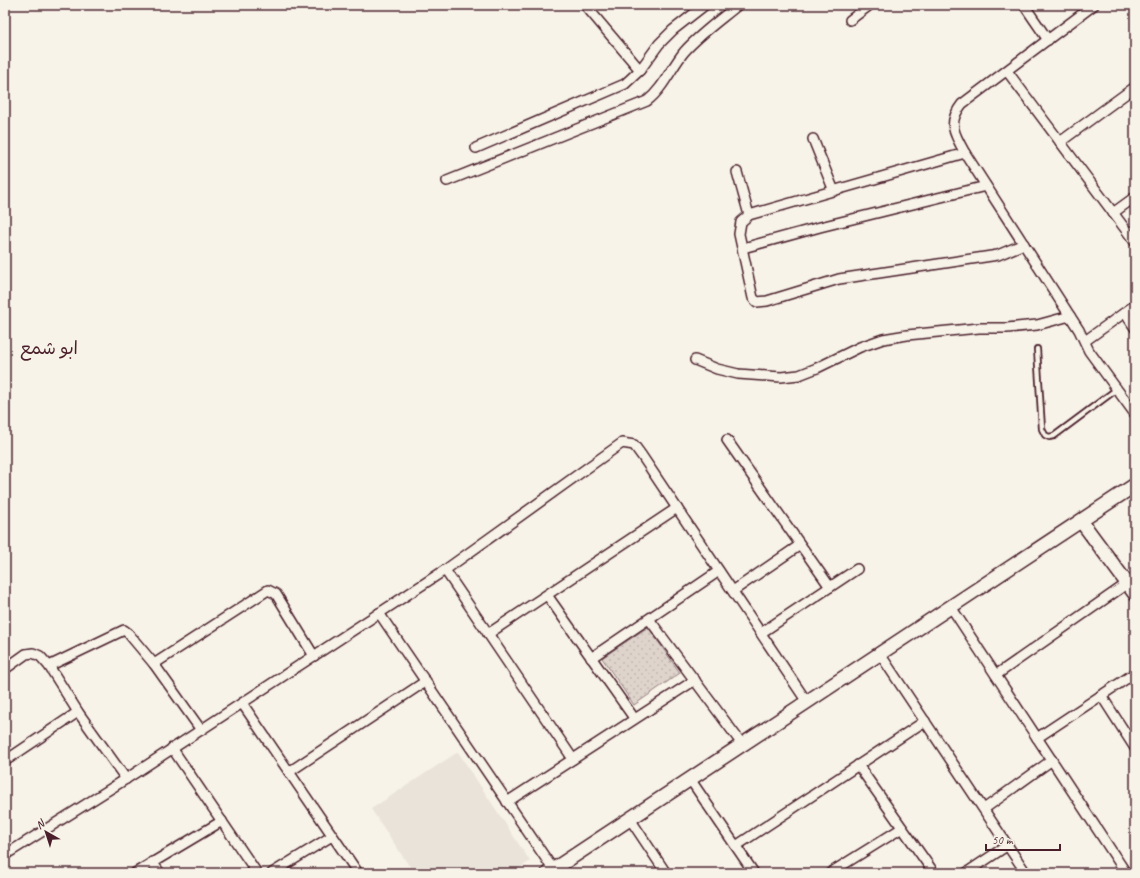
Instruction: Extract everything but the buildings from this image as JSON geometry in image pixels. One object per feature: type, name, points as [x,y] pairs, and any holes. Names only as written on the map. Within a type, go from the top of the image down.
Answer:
[{"type":"street","points":[[585,5],[640,70]]},
{"type":"street","points":[[476,148],[625,84],[640,70],[659,44],[673,30],[705,5]]},
{"type":"street","points":[[447,180],[647,101],[654,95],[689,47],[738,5]]},
{"type":"street","points":[[850,20],[870,5]]},
{"type":"street","points":[[1024,5],[1048,40]]},
{"type":"street","points":[[1094,5],[962,104],[956,112],[953,120],[955,135],[965,154],[1070,316],[1085,341],[1089,351],[1135,414]]},
{"type":"street","points":[[1007,71],[1135,242]]},
{"type":"street","points":[[1060,142],[1135,87]]},
{"type":"street","points":[[813,138],[834,191]]},
{"type":"street","points":[[965,154],[749,215],[741,222],[739,234],[753,298],[757,302],[767,301],[840,279],[998,255],[1024,244]]},
{"type":"street","points":[[737,172],[749,215]]},
{"type":"street","points":[[743,248],[820,227],[986,186]]},
{"type":"street","points":[[1113,213],[1135,197]]},
{"type":"street","points":[[1085,341],[1135,305]]},
{"type":"street","points":[[1125,313],[1135,328]]},
{"type":"street","points":[[695,360],[717,369],[738,374],[781,377],[799,375],[860,347],[883,339],[907,335],[979,328],[1007,328],[1037,325],[1070,316]]},
{"type":"street","points":[[727,440],[830,587]]},
{"type":"street","points":[[5,855],[126,779],[445,570],[622,443],[634,445],[807,702]]},
{"type":"street","points":[[379,613],[507,802],[550,871],[1135,485]]},
{"type":"street","points":[[488,634],[677,508]]},
{"type":"street","points":[[1081,521],[1131,580],[1135,594]]},
{"type":"street","points":[[733,591],[800,545]]},
{"type":"street","points":[[761,633],[857,569]]},
{"type":"street","points":[[445,570],[573,759]]},
{"type":"street","points":[[592,658],[719,571]]},
{"type":"street","points":[[996,675],[1131,580]]},
{"type":"street","points":[[154,664],[268,590],[276,594],[314,656]]},
{"type":"street","points":[[547,594],[634,718]]},
{"type":"street","points":[[951,607],[1126,873]]},
{"type":"street","points":[[649,619],[742,744]]},
{"type":"street","points":[[49,666],[124,630],[154,664],[201,730]]},
{"type":"street","points":[[5,668],[26,654],[33,653],[40,656],[49,666],[78,712],[126,779]]},
{"type":"street","points":[[880,654],[1026,873]]},
{"type":"street","points":[[1037,738],[1135,672]]},
{"type":"street","points":[[507,802],[694,680]]},
{"type":"street","points":[[289,772],[426,681]]},
{"type":"street","points":[[1101,695],[1135,748]]},
{"type":"street","points":[[242,703],[358,873]]},
{"type":"street","points":[[5,761],[78,712]]},
{"type":"street","points":[[736,846],[925,721]]},
{"type":"street","points":[[172,748],[257,873]]},
{"type":"street","points":[[984,809],[1052,760]]},
{"type":"street","points":[[858,765],[934,873]]},
{"type":"street","points":[[690,779],[754,873]]},
{"type":"street","points":[[630,819],[666,873]]},
{"type":"street","points":[[135,873],[222,821]]},
{"type":"street","points":[[830,873],[902,828]]},
{"type":"street","points":[[272,873],[332,836]]},
{"type":"street","points":[[966,873],[1008,845]]},
{"type":"street","points":[[152,862],[160,873]]},
{"type":"lane","points":[[1037,349],[1042,429],[1045,435],[1049,437],[1054,436],[1117,389]]},
{"type":"shaded area","points":[[648,627],[680,673],[634,705],[602,658]]},
{"type":"shaded area","points":[[458,752],[530,861],[513,873],[414,873],[371,809]]},
{"type":"district","name":"ابو شمع","points":[[49,348]]}]
